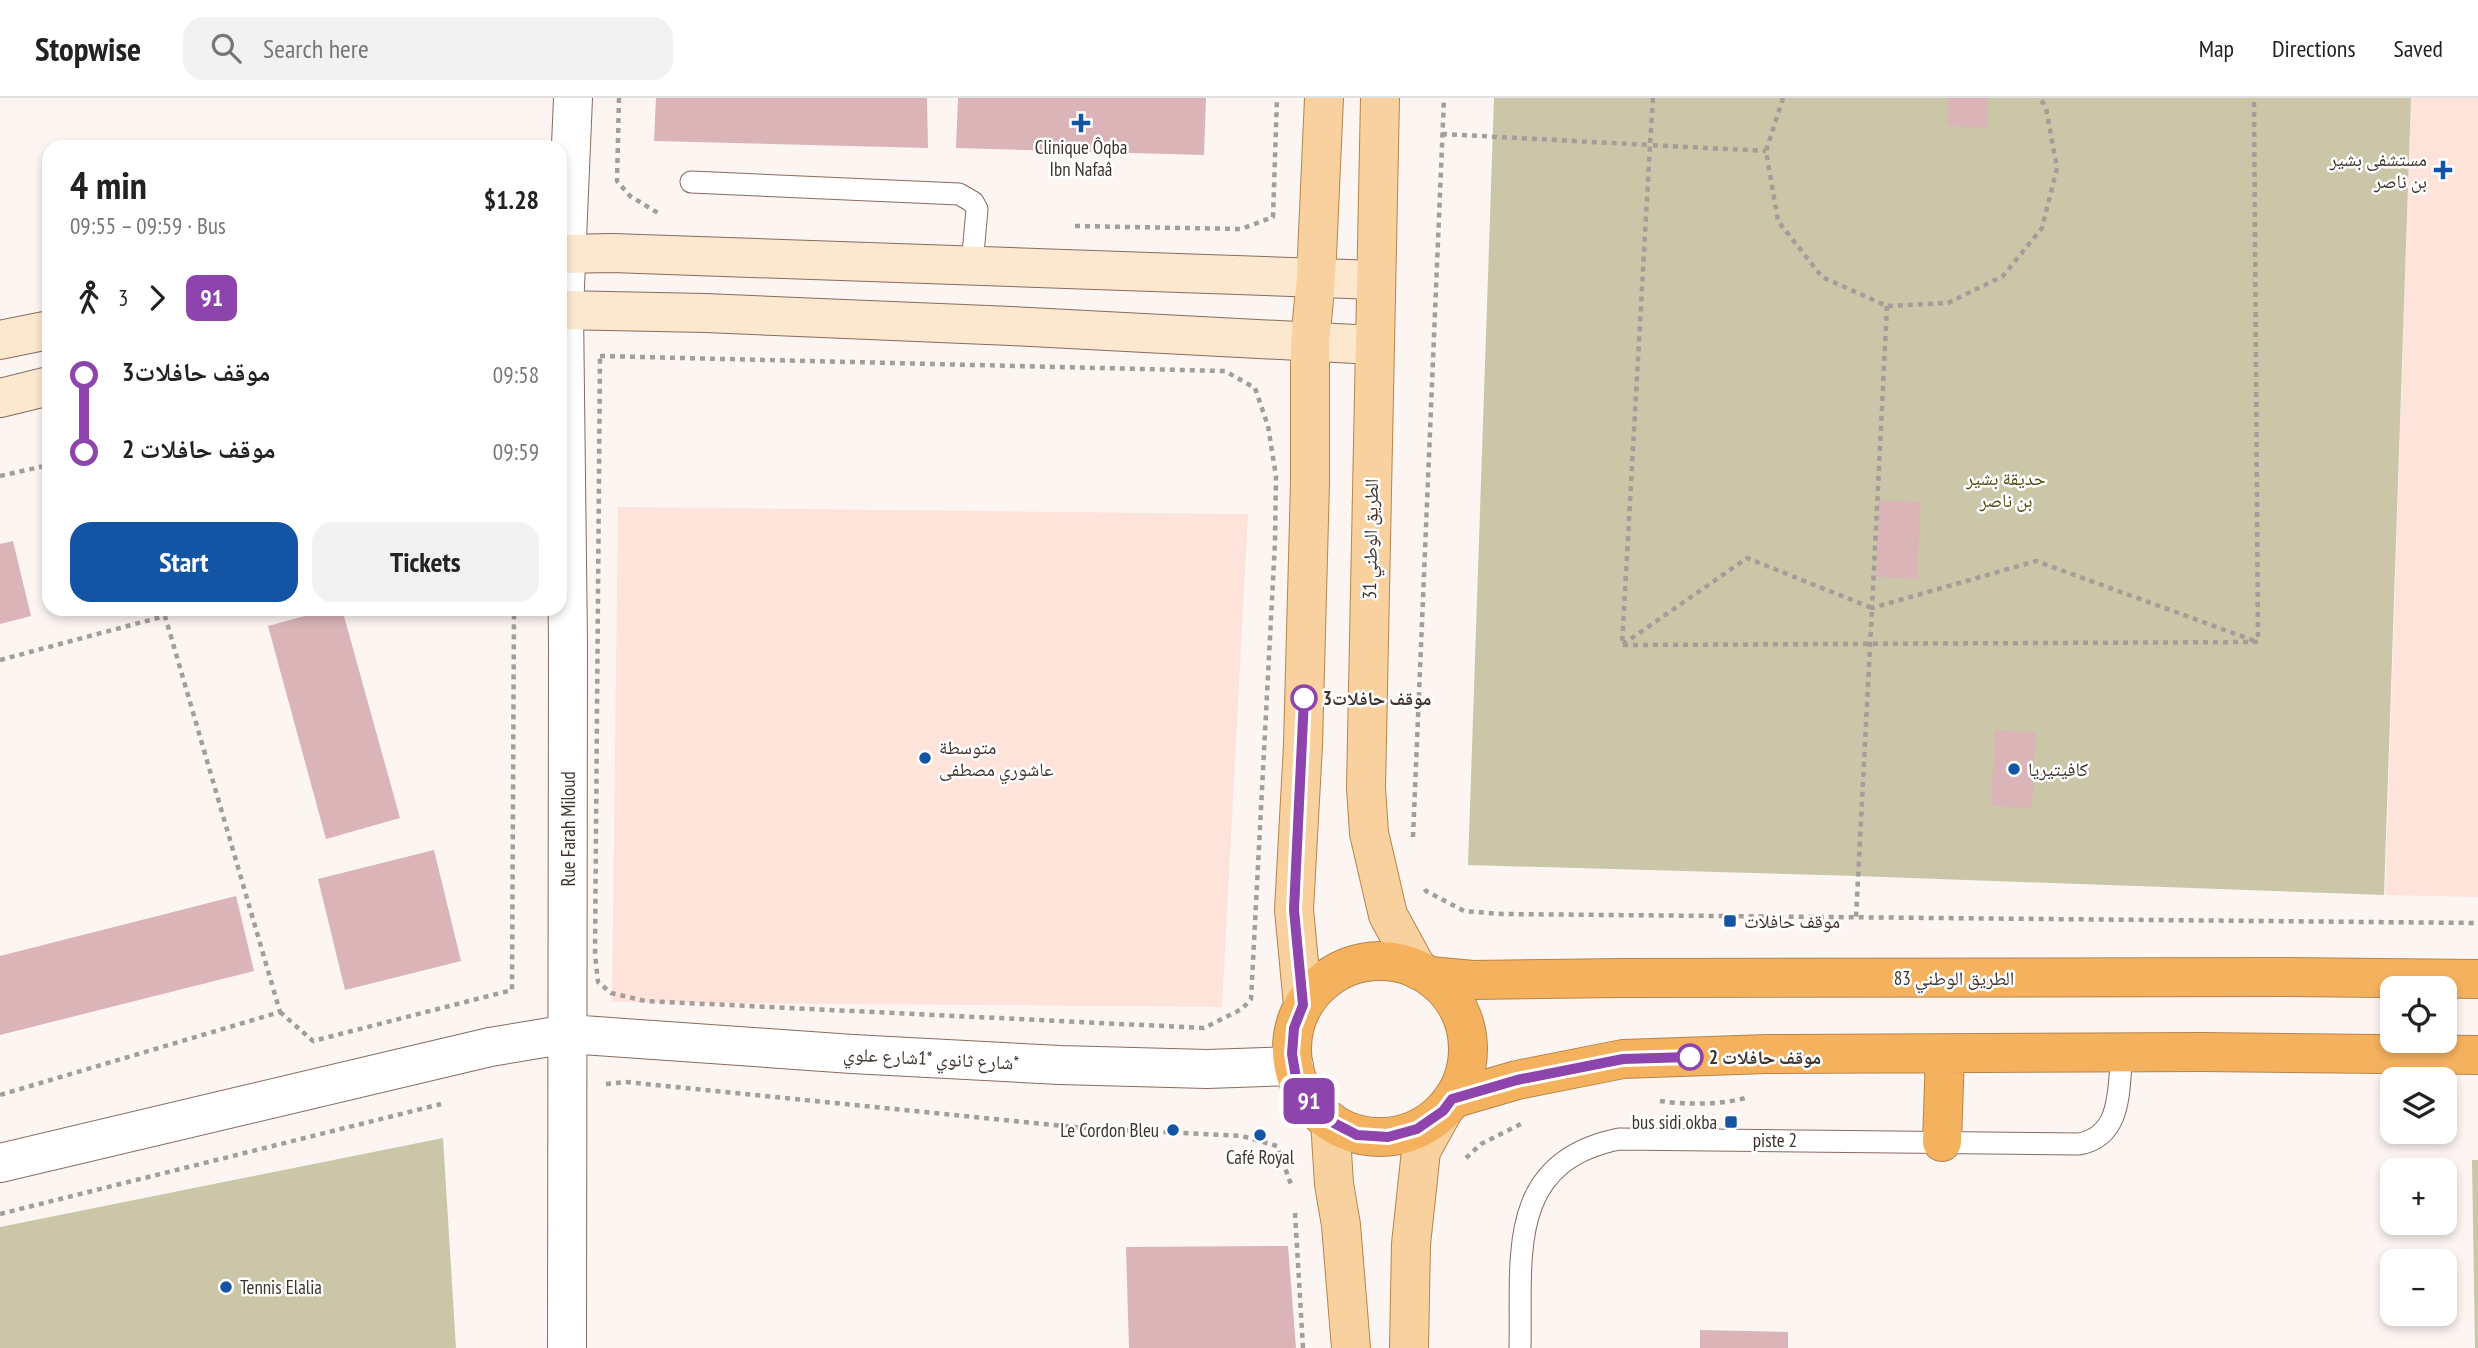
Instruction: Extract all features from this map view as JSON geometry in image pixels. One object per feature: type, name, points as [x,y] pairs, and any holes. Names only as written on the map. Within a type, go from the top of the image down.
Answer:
[{"type":"highway","points":[[1447,1105],[1464,1074],[1468,1047],[1463,1019],[1450,995],[1424,973],[1405,964],[1376,960],[1347,967],[1322,982],[1303,1005],[1294,1028],[1292,1054],[1296,1078],[1308,1100],[1330,1121],[1357,1135],[1388,1137],[1417,1129],[1447,1105],[1517,1080],[1623,1059],[1767,1054],[2478,1055]]},
{"type":"highway","name":"الطريق الوطني 83","points":[[1424,973],[1474,981],[1621,978],[2478,979]]},
{"type":"highway","points":[[1942,1142],[1945,1054]]},
{"type":"main road","points":[[1303,1005],[1294,910],[1304,717],[1310,482],[1310,342],[1316,278],[1324,98]]},
{"type":"main road","name":"الطريق الوطني 31","points":[[1380,98],[1366,788],[1369,833],[1388,915],[1424,973]]},
{"type":"main road","points":[[1409,1348],[1411,1244],[1421,1151],[1447,1105]]},
{"type":"main road","points":[[1330,1121],[1350,1348]]},
{"type":"street","name":"Rue Farah Miloud","points":[[567,192],[573,98]]},
{"type":"street","points":[[567,254],[612,253],[1376,280]]},
{"type":"street","points":[[567,310],[983,325],[1374,345]]},
{"type":"street","points":[[0,340],[42,331]]},
{"type":"street","points":[[0,398],[42,388]]},
{"type":"street","name":"Rue Farah Miloud","points":[[567,588],[567,1348]]},
{"type":"street","name":"شارع ثانوي *1شارع علوي*","points":[[0,1163],[478,1050],[568,1034],[852,1054],[1060,1065],[1207,1069],[1294,1066]]},
{"type":"lane","points":[[691,182],[959,194],[973,202],[977,209],[972,265]]},
{"type":"lane","name":"piste 2","points":[[1520,1348],[1523,1228],[1541,1185],[1575,1153],[1619,1139],[2079,1144],[2089,1142],[2106,1131],[2112,1122],[2122,1053]]},
{"type":"path","points":[[1413,839],[1444,98]]},
{"type":"path","points":[[1622,645],[1653,98]]},
{"type":"path","points":[[1783,98],[1766,151],[1778,222],[1822,277],[1887,306],[1948,303],[1992,282],[2003,276],[2042,228],[2057,168],[2046,108],[2040,98]]},
{"type":"path","points":[[2254,98],[2258,642]]},
{"type":"path","points":[[1442,134],[1766,151]]},
{"type":"path","points":[[1856,917],[1887,306]]},
{"type":"path","points":[[600,356],[1225,371],[1255,388],[1268,426],[1276,476],[1275,529],[1251,999],[1242,1009],[1203,1028],[645,1001],[611,993],[598,982],[596,940],[600,356]]},
{"type":"path","points":[[0,476],[42,467]]},
{"type":"path","points":[[1622,645],[1747,558],[1872,608],[2036,561],[2258,642]]},
{"type":"path","points":[[0,660],[161,616]]},
{"type":"path","points":[[165,616],[280,1012],[313,1041],[512,990],[514,616]]},
{"type":"path","points":[[1622,645],[2258,642]]},
{"type":"path","points":[[1422,879],[1426,891],[1464,911],[1489,913],[2478,923]]},
{"type":"path","points":[[0,1095],[280,1012]]},
{"type":"path","points":[[568,1116],[601,1085],[626,1082],[1084,1128],[1241,1136],[1277,1146],[1294,1194]]},
{"type":"path","points":[[0,1214],[441,1104]]},
{"type":"path","points":[[1295,1206],[1303,1348]]},
{"type":"shaded area","points":[[2411,98],[2478,98],[2478,897],[2385,895]]},
{"type":"shaded area","name":"متوسطة عاشوري مصطفى","points":[[618,507],[1248,514],[1222,1007],[612,1002]]},
{"type":"green space","name":"حديقة بشير بن ناصر","points":[[1494,98],[2411,98],[2384,895],[1468,865]]},
{"type":"green space","name":"Tennis Elalia","points":[[443,1138],[456,1348],[0,1348],[0,1227]]},
{"type":"green space","points":[[2472,1160],[2478,1160],[2478,1348],[2475,1348]]},
{"type":"building","points":[[656,98],[927,98],[928,148],[654,141]]},
{"type":"building","name":"Clinique Ôqba Ibn Nafaâ","points":[[958,98],[1206,98],[1204,155],[956,148]]},
{"type":"building","points":[[1948,98],[1988,98],[1987,128],[1947,126]]},
{"type":"building","points":[[1880,500],[1921,502],[1917,579],[1876,577]]},
{"type":"building","points":[[13,541],[31,616],[0,624],[0,544]]},
{"type":"building","points":[[304,616],[344,616],[400,818],[326,839],[268,626]]},
{"type":"building","name":"كافيتيريا","points":[[1995,730],[2036,732],[2032,808],[1991,806]]},
{"type":"building","points":[[434,850],[461,961],[345,990],[318,879]]},
{"type":"building","points":[[236,896],[254,971],[0,1035],[0,956]]},
{"type":"building","points":[[1288,1246],[1296,1348],[1129,1348],[1126,1247]]},
{"type":"building","points":[[1700,1330],[1788,1332],[1788,1348],[1700,1348]]},
{"type":"bus line","name":"91","points":[[1304,698],[1294,910],[1303,1005],[1294,1028],[1292,1054],[1296,1078],[1308,1100],[1330,1121],[1357,1135],[1388,1137],[1417,1129],[1443,1111],[1452,1099],[1517,1080],[1623,1059],[1690,1057]]},
{"type":"place","name":"Clinique Ôqba Ibn Nafaâ","points":[[1081,123]]},
{"type":"place","name":"مستشفى بشير بن ناصر","points":[[2443,170]]},
{"type":"place","name":"موقف حافلات3","points":[[1304,698]]},
{"type":"place","name":"متوسطة عاشوري مصطفى","points":[[925,758]]},
{"type":"place","name":"كافيتيريا","points":[[2014,769]]},
{"type":"place","name":"موقف حافلات","points":[[1730,921]]},
{"type":"place","name":"موقف حافلات 2","points":[[1690,1057]]},
{"type":"place","name":"bus sidi okba","points":[[1731,1122]]},
{"type":"place","name":"Le Cordon Bleu","points":[[1173,1130]]},
{"type":"place","name":"Café Royal","points":[[1260,1135]]},
{"type":"place","name":"Tennis Elalia","points":[[226,1287]]}]
